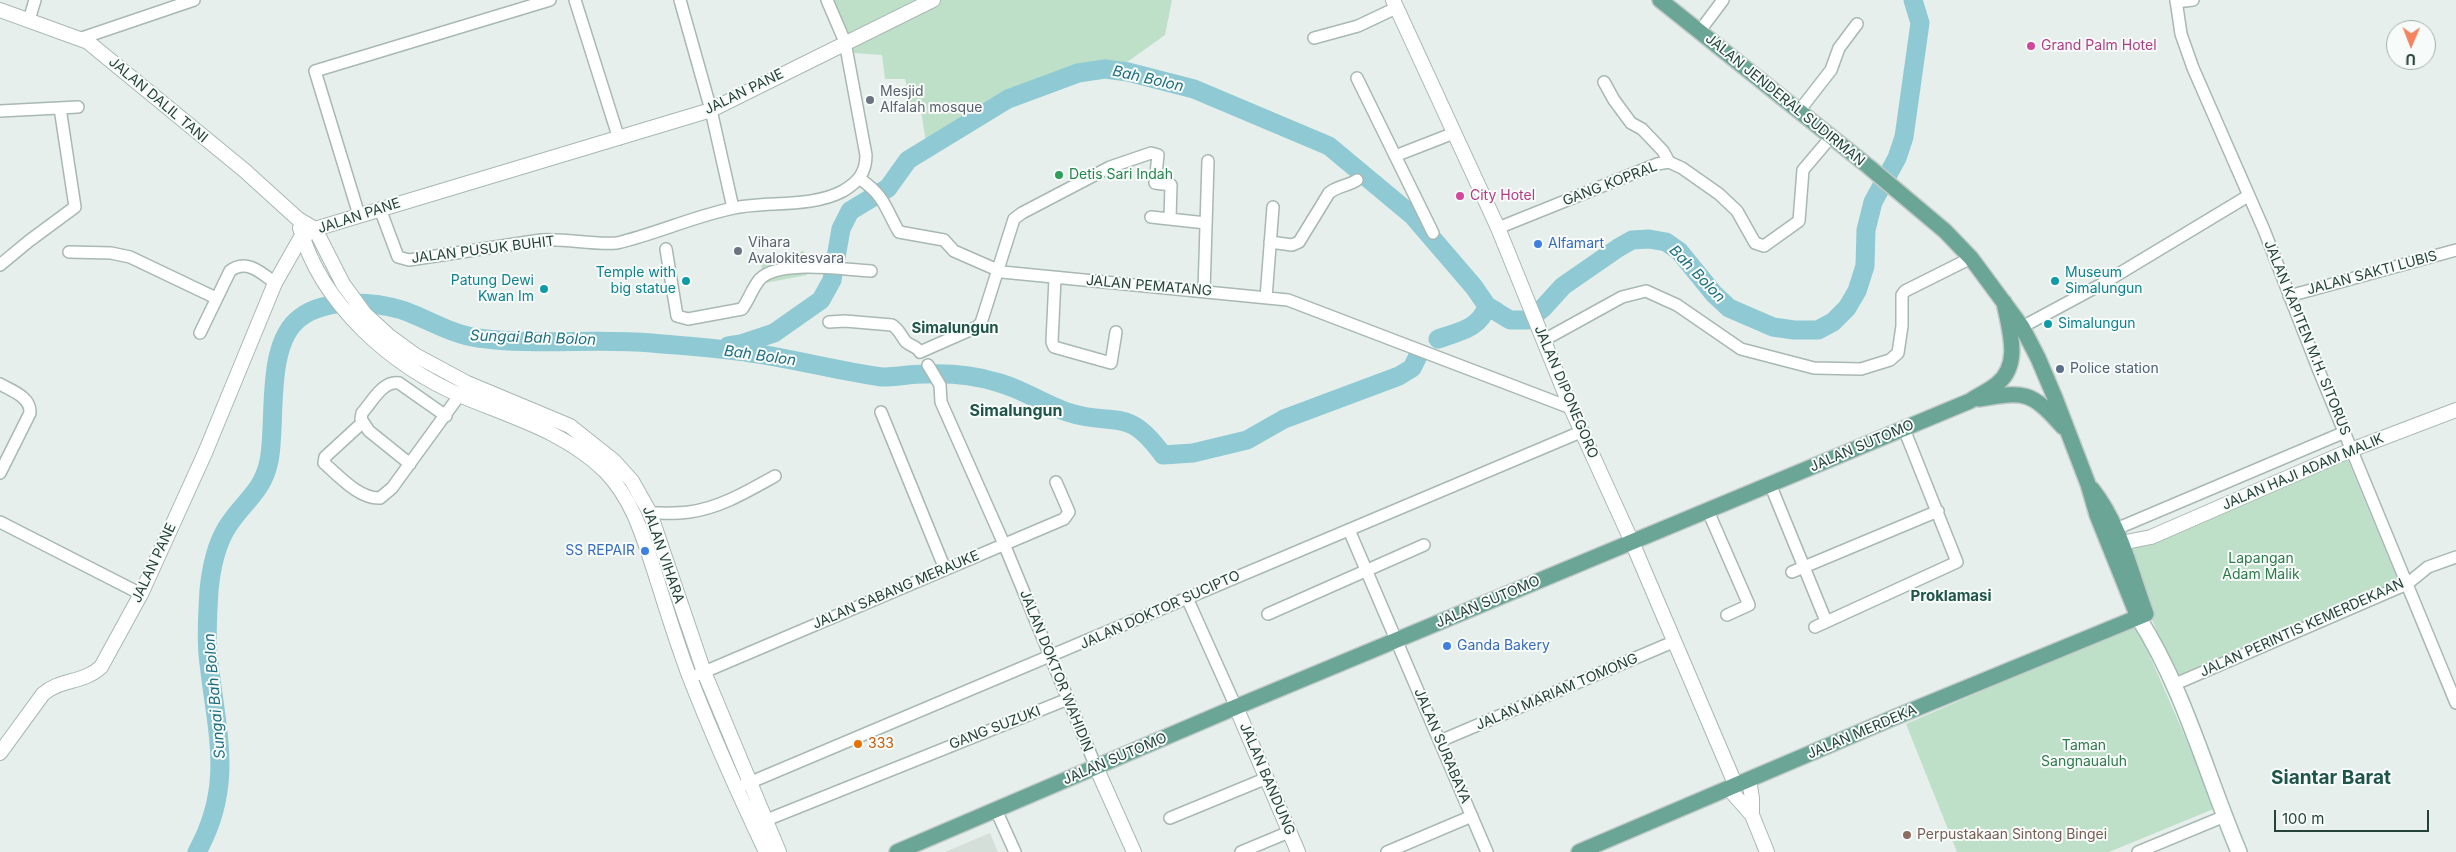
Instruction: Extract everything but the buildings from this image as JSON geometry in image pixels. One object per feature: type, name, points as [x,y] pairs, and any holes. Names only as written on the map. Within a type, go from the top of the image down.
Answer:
[{"type":"main road","name":"JALAN JENDERAL SUDIRMAN","points":[[1660,0],[1869,167],[1945,231],[1971,258]]},
{"type":"main road","points":[[1971,258],[2022,327],[2055,398],[2088,484],[2097,515],[2173,685],[2239,852]]},
{"type":"main road","name":"JALAN SUTOMO","points":[[897,852],[1236,707],[1970,401],[1998,384],[2009,369],[2012,361],[2012,344],[2004,302]]},
{"type":"main road","points":[[1970,401],[2014,393],[2026,395],[2039,402],[2068,433]]},
{"type":"main road","points":[[2088,484],[2105,506],[2116,529],[2127,559],[2142,616]]},
{"type":"main road","name":"JALAN MERDEKA","points":[[1579,852],[2142,616]]},
{"type":"street","points":[[28,20],[35,0]]},
{"type":"street","points":[[79,39],[194,0]]},
{"type":"street","points":[[359,215],[315,71],[550,0]]},
{"type":"street","points":[[575,0],[619,139]]},
{"type":"street","points":[[680,0],[711,110],[733,208]]},
{"type":"street","points":[[827,0],[846,42],[866,156],[866,168],[860,179]]},
{"type":"street","name":"JALAN PANE","points":[[0,753],[42,694],[50,688],[94,674],[101,667],[141,594],[205,453],[276,283],[293,249],[303,236],[315,229],[359,215],[711,110],[933,0]]},
{"type":"street","points":[[1699,32],[1723,0]]},
{"type":"street","points":[[2176,1],[2193,0]]},
{"type":"street","name":"JALAN KAPITEN M.H. SITORUS","points":[[2176,1],[2181,34],[2193,68],[2264,230],[2351,450],[2456,703]]},
{"type":"street","points":[[1314,38],[1358,26],[1395,2]]},
{"type":"street","name":"JALAN DIPONEGORO","points":[[1395,2],[1498,228],[1571,408],[1583,431],[1632,542],[1673,642],[1767,852]]},
{"type":"street","name":"JALAN DALIL TANI","points":[[0,10],[79,39],[96,48],[244,170],[298,219],[315,229]]},
{"type":"street","points":[[1799,111],[1830,70],[1838,48],[1857,24]]},
{"type":"street","points":[[1357,78],[1433,233]]},
{"type":"street","points":[[1604,82],[1614,100],[1631,123],[1642,129],[1663,151],[1669,162]]},
{"type":"street","points":[[0,111],[78,107]]},
{"type":"street","points":[[0,266],[29,241],[75,207],[60,108]]},
{"type":"street","points":[[1395,156],[1454,133]]},
{"type":"street","name":"GANG KOPRAL","points":[[1498,228],[1669,162],[1682,168],[1719,194],[1736,211],[1755,243],[1764,246],[1798,221],[1802,170],[1831,137]]},
{"type":"street","points":[[829,322],[845,321],[892,325],[908,344],[915,346],[920,352],[978,327],[1000,270],[1014,219],[1110,167],[1151,152],[1158,155],[1156,183],[1171,185],[1170,219]]},
{"type":"street","points":[[1204,291],[1208,161]]},
{"type":"street","name":"JALAN PEMATANG","points":[[860,179],[874,188],[889,209],[899,232],[944,240],[954,251],[1000,270],[1055,278],[1204,291],[1296,303],[1571,408]]},
{"type":"street","name":"JALAN PUSUK BUHIT","points":[[380,209],[398,257],[409,260],[547,239],[604,244],[617,243],[733,208],[819,198],[842,191],[860,179]]},
{"type":"street","points":[[1270,242],[1292,245],[1299,242],[1329,194],[1335,188],[1357,180]]},
{"type":"street","points":[[2022,327],[2102,284],[2248,196]]},
{"type":"street","points":[[1266,298],[1272,206]]},
{"type":"street","points":[[1151,218],[1206,223]]},
{"type":"street","points":[[298,219],[303,236]]},
{"type":"street","name":"JALAN VIHARA","points":[[315,229],[361,318],[380,346],[408,367],[566,432],[621,489],[650,513],[690,678],[743,785],[759,823],[766,852]]},
{"type":"street","name":"JALAN VIHARA","points":[[303,236],[330,291],[361,318]]},
{"type":"street","points":[[666,249],[677,316],[680,318],[736,312],[742,309],[748,302],[761,278],[772,272],[802,267],[871,271]]},
{"type":"street","name":"JALAN SAKTI LUBIS","points":[[2289,296],[2456,250]]},
{"type":"street","points":[[69,252],[130,257],[216,298]]},
{"type":"street","points":[[1542,337],[1622,297],[1646,291],[1677,305],[1741,349],[1814,368],[1861,369],[1890,360],[1898,353],[1902,326],[1902,295],[1905,291],[1971,258]]},
{"type":"street","points":[[200,333],[230,271],[236,267],[248,266],[276,283]]},
{"type":"street","points":[[1055,278],[1052,342],[1054,347],[1111,363],[1116,332]]},
{"type":"street","name":"JALAN DOKTOR WAHIDIN","points":[[928,365],[940,385],[941,402],[1004,544],[1096,767],[1134,852]]},
{"type":"street","points":[[410,464],[369,432],[362,423],[362,413],[387,384],[399,382],[446,416]]},
{"type":"street","points":[[0,384],[26,400],[30,407],[30,413],[0,472]]},
{"type":"street","points":[[362,423],[325,457],[324,463],[348,484],[369,497],[380,498],[392,488],[464,390]]},
{"type":"street","name":"JALAN HAJI ADAM MALIK","points":[[2150,537],[2351,450],[2456,410]]},
{"type":"street","points":[[881,412],[945,569]]},
{"type":"street","points":[[1815,627],[1956,563],[1958,560],[1904,428]]},
{"type":"street","name":"JALAN DOKTOR SUCIPTO","points":[[743,785],[1051,658],[1187,598],[1583,431]]},
{"type":"street","points":[[2116,529],[2345,432]]},
{"type":"street","points":[[650,513],[688,512],[709,507],[734,498],[774,476]]},
{"type":"street","name":"JALAN SABANG MERAUKE","points":[[690,678],[1067,516],[1069,507],[1056,482]]},
{"type":"street","points":[[1770,484],[1826,622]]},
{"type":"street","name":"JALAN VIHARA","points":[[637,503],[670,596],[704,672],[743,785]]},
{"type":"street","points":[[1708,511],[1749,605],[1727,615]]},
{"type":"street","points":[[1792,572],[1938,511]]},
{"type":"street","points":[[0,522],[141,594]]},
{"type":"street","name":"JALAN SURABAYA","points":[[1349,530],[1488,852]]},
{"type":"street","points":[[2121,544],[2150,537]]},
{"type":"street","points":[[2127,559],[2150,537]]},
{"type":"street","points":[[1268,614],[1367,572],[1424,545]]},
{"type":"street","name":"JALAN PERINTIS KEMERDEKAAN","points":[[2173,685],[2407,584],[2428,567],[2456,557]]},
{"type":"street","points":[[1187,598],[1236,707]]},
{"type":"street","name":"JALAN MARIAM TOMONG","points":[[1440,741],[1673,642]]},
{"type":"street","name":"GANG SUZUKI","points":[[759,823],[1068,699]]},
{"type":"street","name":"JALAN BANDUNG","points":[[1236,707],[1298,852]]},
{"type":"street","points":[[1170,818],[1267,778]]},
{"type":"street","name":"JALAN DIPONEGORO","points":[[1738,785],[1752,798],[1752,815]]},
{"type":"street","points":[[996,810],[1015,852]]},
{"type":"street","points":[[1387,852],[1472,816]]},
{"type":"street","points":[[2138,852],[2226,816]]},
{"type":"street","name":"JALAN VIHARA","points":[[759,823],[779,852]]},
{"type":"street","points":[[1241,852],[1289,832]]},
{"type":"shaded area","points":[[990,833],[998,852],[945,852]]},
{"type":"green space","points":[[832,0],[1172,0],[1165,35],[1123,65],[1074,69],[1011,92],[926,142],[921,111],[911,105],[905,79],[885,79],[882,55],[854,53]]},
{"type":"green space","points":[[804,251],[807,275],[765,283],[760,260]]},
{"type":"green space","name":"Lapangan Adam Malik","points":[[2347,458],[2399,583],[2176,676],[2123,551]]},
{"type":"green space","name":"Taman Sangnaualuh","points":[[2136,624],[2216,808],[2109,852],[1957,852],[1906,724]]},
{"type":"waterway","name":"Bah Bolon","points":[[728,346],[741,344],[774,333],[821,300],[832,280],[841,229],[850,211],[888,188],[908,160],[1008,99],[1078,73],[1105,69],[1128,72],[1194,89],[1329,146],[1413,216],[1474,287],[1487,306],[1510,320],[1528,320],[1543,308],[1563,286],[1618,248],[1632,240],[1649,239],[1666,242],[1679,251],[1714,294],[1729,308],[1773,327],[1794,330],[1818,330],[1833,322],[1847,308],[1857,291],[1865,266],[1866,230],[1873,202],[1897,158],[1904,137],[1920,23],[1913,0]]},
{"type":"waterway","name":"Sungai Bah Bolon","points":[[197,852],[209,826],[216,802],[219,778],[220,754],[218,731],[207,646],[209,590],[213,566],[219,543],[226,529],[257,490],[266,472],[271,445],[274,384],[282,345],[289,329],[301,317],[312,311],[336,304],[364,303],[402,310],[449,330],[478,338],[543,342],[608,341],[652,343],[751,353],[882,377],[933,374],[979,378],[1014,388],[1067,412],[1129,423],[1150,439],[1163,455],[1193,453],[1247,440],[1284,419],[1399,376],[1412,368],[1417,358]]},
{"type":"waterway","name":"Bah Bolon","points":[[1438,339],[1460,332],[1473,325],[1484,314],[1487,306],[1497,312]]},
{"type":"place","name":"Grand Palm Hotel","points":[[2031,46]]},
{"type":"place","name":"Mesjid Alfalah mosque","points":[[870,100]]},
{"type":"place","name":"Detis Sari Indah","points":[[1059,175]]},
{"type":"place","name":"City Hotel","points":[[1460,196]]},
{"type":"place","name":"Alfamart","points":[[1538,244]]},
{"type":"place","name":"Vihara Avalokitesvara","points":[[738,251]]},
{"type":"place","name":"Temple with big statue","points":[[686,281]]},
{"type":"place","name":"Museum Simalungun","points":[[2055,281]]},
{"type":"place","name":"Patung Dewi Kwan Im","points":[[544,289]]},
{"type":"place","name":"Simalungun","points":[[2048,324]]},
{"type":"place","name":"Police station","points":[[2060,369]]},
{"type":"place","name":"SS REPAIR","points":[[645,551]]},
{"type":"place","name":"Ganda Bakery","points":[[1447,646]]},
{"type":"place","name":"333","points":[[858,744]]},
{"type":"place","name":"Perpustakaan Sintong Bingei","points":[[1907,835]]},
{"type":"district","name":"Simalungun","points":[[955,328]]},
{"type":"district","name":"Simalungun","points":[[1016,411]]},
{"type":"district","name":"Proklamasi","points":[[1951,596]]},
{"type":"district","name":"Siantar Barat","points":[[2331,778]]}]
